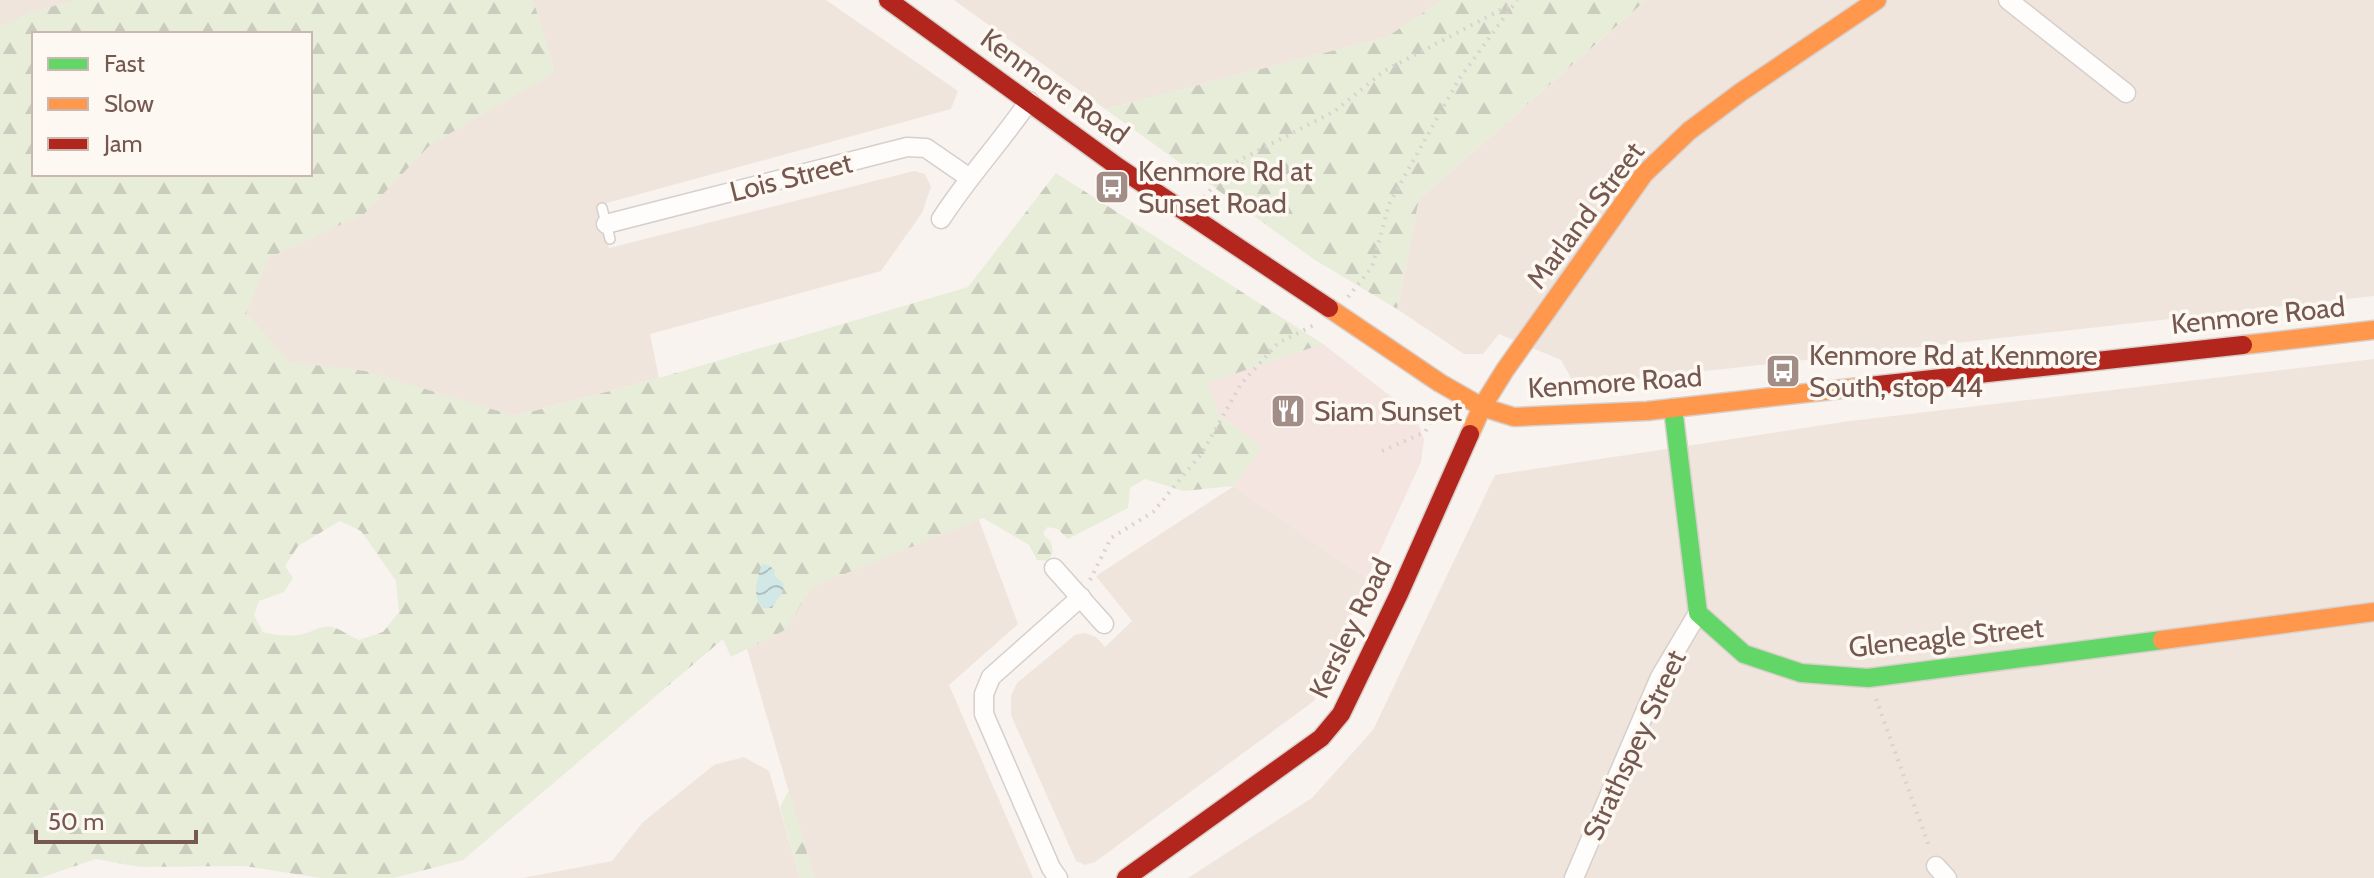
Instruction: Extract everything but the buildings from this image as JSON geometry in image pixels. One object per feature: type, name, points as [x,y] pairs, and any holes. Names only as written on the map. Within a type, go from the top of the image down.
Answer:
[{"type":"street","name":"Kenmore Road","points":[[888,0],[1191,217],[1440,383],[1482,407],[1514,417],[1673,408],[2374,330]]},
{"type":"street","name":"Marland Street","points":[[1482,407],[1644,174],[1689,131],[1741,92],[1877,0]]},
{"type":"street","points":[[2008,0],[2126,93]]},
{"type":"street","points":[[941,219],[968,177],[1009,130],[1029,101]]},
{"type":"street","name":"Lois Street","points":[[606,224],[907,147],[926,148],[968,177]]},
{"type":"street","name":"Kersley Road","points":[[1126,878],[1321,738],[1341,714],[1399,594],[1482,407]]},
{"type":"street","points":[[1673,408],[1698,613]]},
{"type":"street","points":[[1054,568],[1104,624]]},
{"type":"street","points":[[1058,878],[984,714],[984,694],[991,677],[1081,597]]},
{"type":"street","name":"Gleneagle Street","points":[[1698,613],[1744,654],[1801,673],[1868,678],[2374,612]]},
{"type":"street","name":"Strathspey Street","points":[[1574,878],[1660,677],[1698,613]]},
{"type":"path","points":[[1191,217],[1202,199],[1234,163],[1335,111],[1384,71],[1516,2]]},
{"type":"path","points":[[1081,597],[1111,538],[1153,512],[1202,453],[1241,384],[1278,343],[1335,313],[1372,267],[1389,204],[1459,79],[1516,2]]},
{"type":"path","points":[[1382,451],[1425,432],[1431,421]]},
{"type":"path","points":[[1868,678],[1942,872]]},
{"type":"shaded area","points":[[0,0],[826,0],[958,91],[951,109],[596,206],[609,248],[914,171],[925,174],[931,187],[922,213],[881,271],[650,334],[659,378],[515,416],[0,579]]},
{"type":"shaded area","points":[[954,0],[1442,0],[1388,37],[1105,109]]},
{"type":"shaded area","points":[[1646,0],[2374,0],[2374,296],[1608,382],[1573,382],[1561,360],[1499,334],[1483,354],[1464,354],[1397,309],[1419,199]]},
{"type":"shaded area","points":[[1323,344],[1415,415],[1424,439],[1421,462],[1367,579],[1234,486],[1262,447],[1219,415],[1206,383]]},
{"type":"shaded area","points":[[2374,359],[2374,878],[1188,878],[1312,798],[1373,730],[1495,475],[1850,421]]},
{"type":"shaded area","points":[[1234,486],[1367,579],[1314,701],[1095,862],[1085,865],[1076,861],[1011,715],[1011,696],[1017,683],[1075,635],[1085,633],[1096,637],[1105,647],[1132,621],[1096,576]]},
{"type":"shaded area","points":[[973,504],[1018,624],[949,685],[1033,878],[814,878],[736,611]]},
{"type":"shaded area","points":[[744,757],[769,771],[800,878],[522,878],[612,861],[643,822],[714,765]]},
{"type":"green space","points":[[75,0],[533,0],[555,72],[430,145],[364,214],[268,258],[246,313],[289,362],[365,371],[515,416],[659,378],[968,287],[1056,173],[1323,344],[1207,383],[1219,415],[1262,447],[1234,486],[1183,491],[1145,479],[1130,488],[1128,508],[1068,539],[1058,529],[1047,527],[1043,534],[1051,542],[1053,553],[1048,561],[1037,560],[1029,545],[983,518],[812,587],[785,630],[731,657],[723,639],[463,860],[394,878],[321,878],[245,866],[140,867],[96,859],[40,878],[0,878],[0,27],[29,13]],"holes":[[[340,521],[361,531],[396,581],[399,612],[383,632],[359,640],[328,627],[296,635],[263,632],[254,615],[259,601],[284,592],[293,578],[285,566],[298,546]]]},
{"type":"green space","points":[[1442,0],[1646,0],[1419,199],[1397,309],[1315,260],[1105,109],[1387,37]]},
{"type":"green space","points":[[789,790],[814,878],[800,878],[780,807]]},
{"type":"water","points":[[762,564],[775,570],[774,575],[784,584],[772,608],[763,608],[757,598],[756,587]]},
{"type":"traffic: fast","points":[[1673,408],[1698,613],[1744,654],[1801,673],[1868,678],[2162,640]]},
{"type":"traffic: slow","points":[[1470,434],[1482,407],[1505,370],[1644,174],[1689,131],[1741,92],[1877,0]]},
{"type":"traffic: slow","points":[[1329,308],[1440,383],[1482,407],[1514,417],[1647,411],[1869,386]]},
{"type":"traffic: slow","points":[[2243,345],[2374,330]]},
{"type":"traffic: slow","points":[[2162,640],[2374,612]]},
{"type":"traffic: jam","points":[[888,0],[1118,167],[1329,308]]},
{"type":"traffic: jam","points":[[1869,386],[2243,345]]},
{"type":"traffic: jam","points":[[1126,878],[1321,738],[1341,714],[1399,594],[1470,434]]},
{"type":"place","name":"Kenmore Rd at Sunset Road","points":[[1112,187]]},
{"type":"place","name":"Kenmore Rd at Kenmore South, stop 44","points":[[1783,371]]},
{"type":"place","name":"Siam Sunset","points":[[1288,411]]}]
